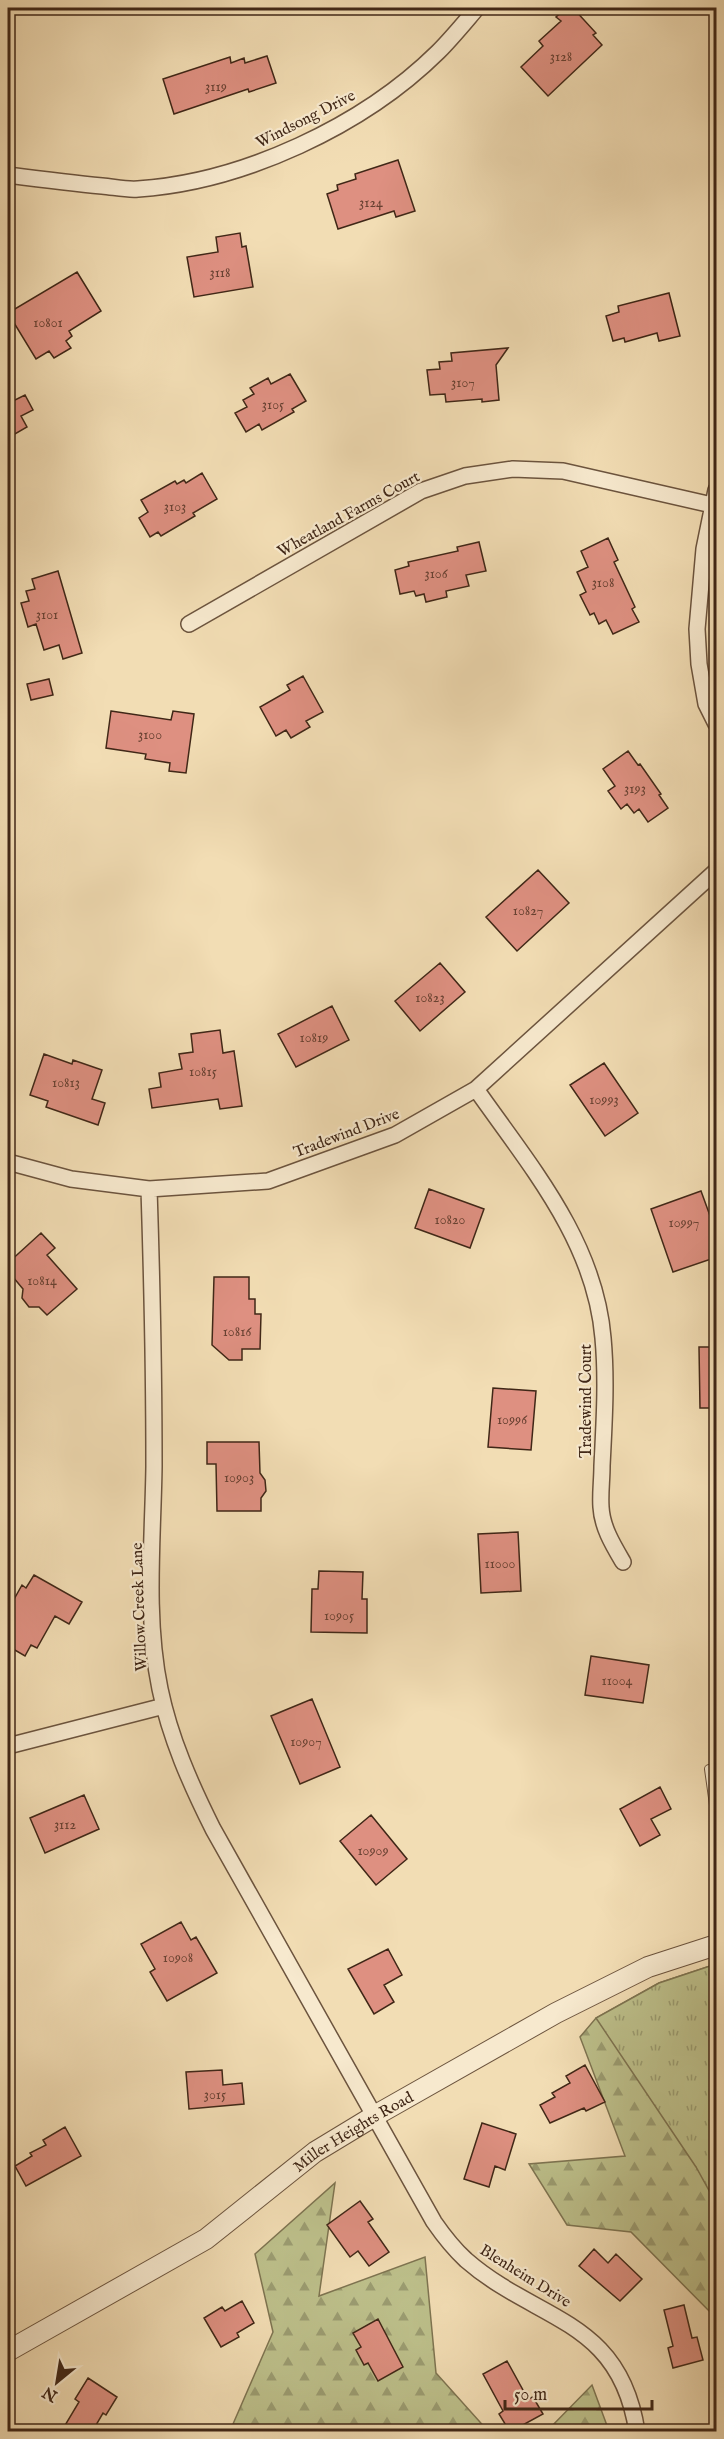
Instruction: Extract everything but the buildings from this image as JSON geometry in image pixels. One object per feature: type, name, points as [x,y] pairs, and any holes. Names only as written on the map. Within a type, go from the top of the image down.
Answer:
[{"type":"street","name":"Windsong Drive","points":[[8,174],[57,182],[136,189],[191,182],[252,165],[299,145],[353,116],[395,88],[438,52],[477,8]]},
{"type":"street","name":"Wheatland Farms Court","points":[[189,624],[420,491],[465,476],[513,469],[563,471],[714,497]]},
{"type":"street","points":[[714,497],[704,549],[697,628],[699,664],[706,704],[717,724]]},
{"type":"street","name":"Tradewind Drive","points":[[8,1162],[71,1179],[149,1189],[268,1182],[395,1135],[476,1089],[717,871]]},
{"type":"street","name":"Tradewind Court","points":[[476,1089],[545,1186],[575,1237],[590,1275],[603,1337],[601,1509],[607,1534],[623,1562]]},
{"type":"street","name":"Willow Creek Lane","points":[[149,1189],[154,1377],[153,1637],[164,1706],[174,1740],[193,1788],[213,1829],[376,2115]]},
{"type":"street","points":[[8,1746],[164,1706]]},
{"type":"street","name":"Miller Heights Road","points":[[8,2351],[206,2239],[315,2152],[376,2115],[556,2013],[648,1967],[717,1945]]},
{"type":"street","name":"Blenheim Drive","points":[[376,2115],[397,2158],[446,2239],[467,2260],[491,2278],[557,2316],[580,2331],[600,2349],[625,2385],[634,2411],[637,2432]]},
{"type":"lane","points":[[709,1769],[717,1819]]},
{"type":"green space","points":[[716,1964],[716,2318],[631,2232],[567,2225],[529,2164],[625,2156],[580,2037],[596,2018],[659,1983]]},
{"type":"green space","points":[[716,1964],[716,2203],[696,2167],[596,2018],[659,1983]]},
{"type":"green space","points":[[335,2183],[319,2296],[425,2257],[436,2373],[488,2431],[325,2432],[325,2429],[233,2424],[273,2332],[255,2254]]},
{"type":"green space","points":[[592,2385],[609,2431],[547,2431]]}]
